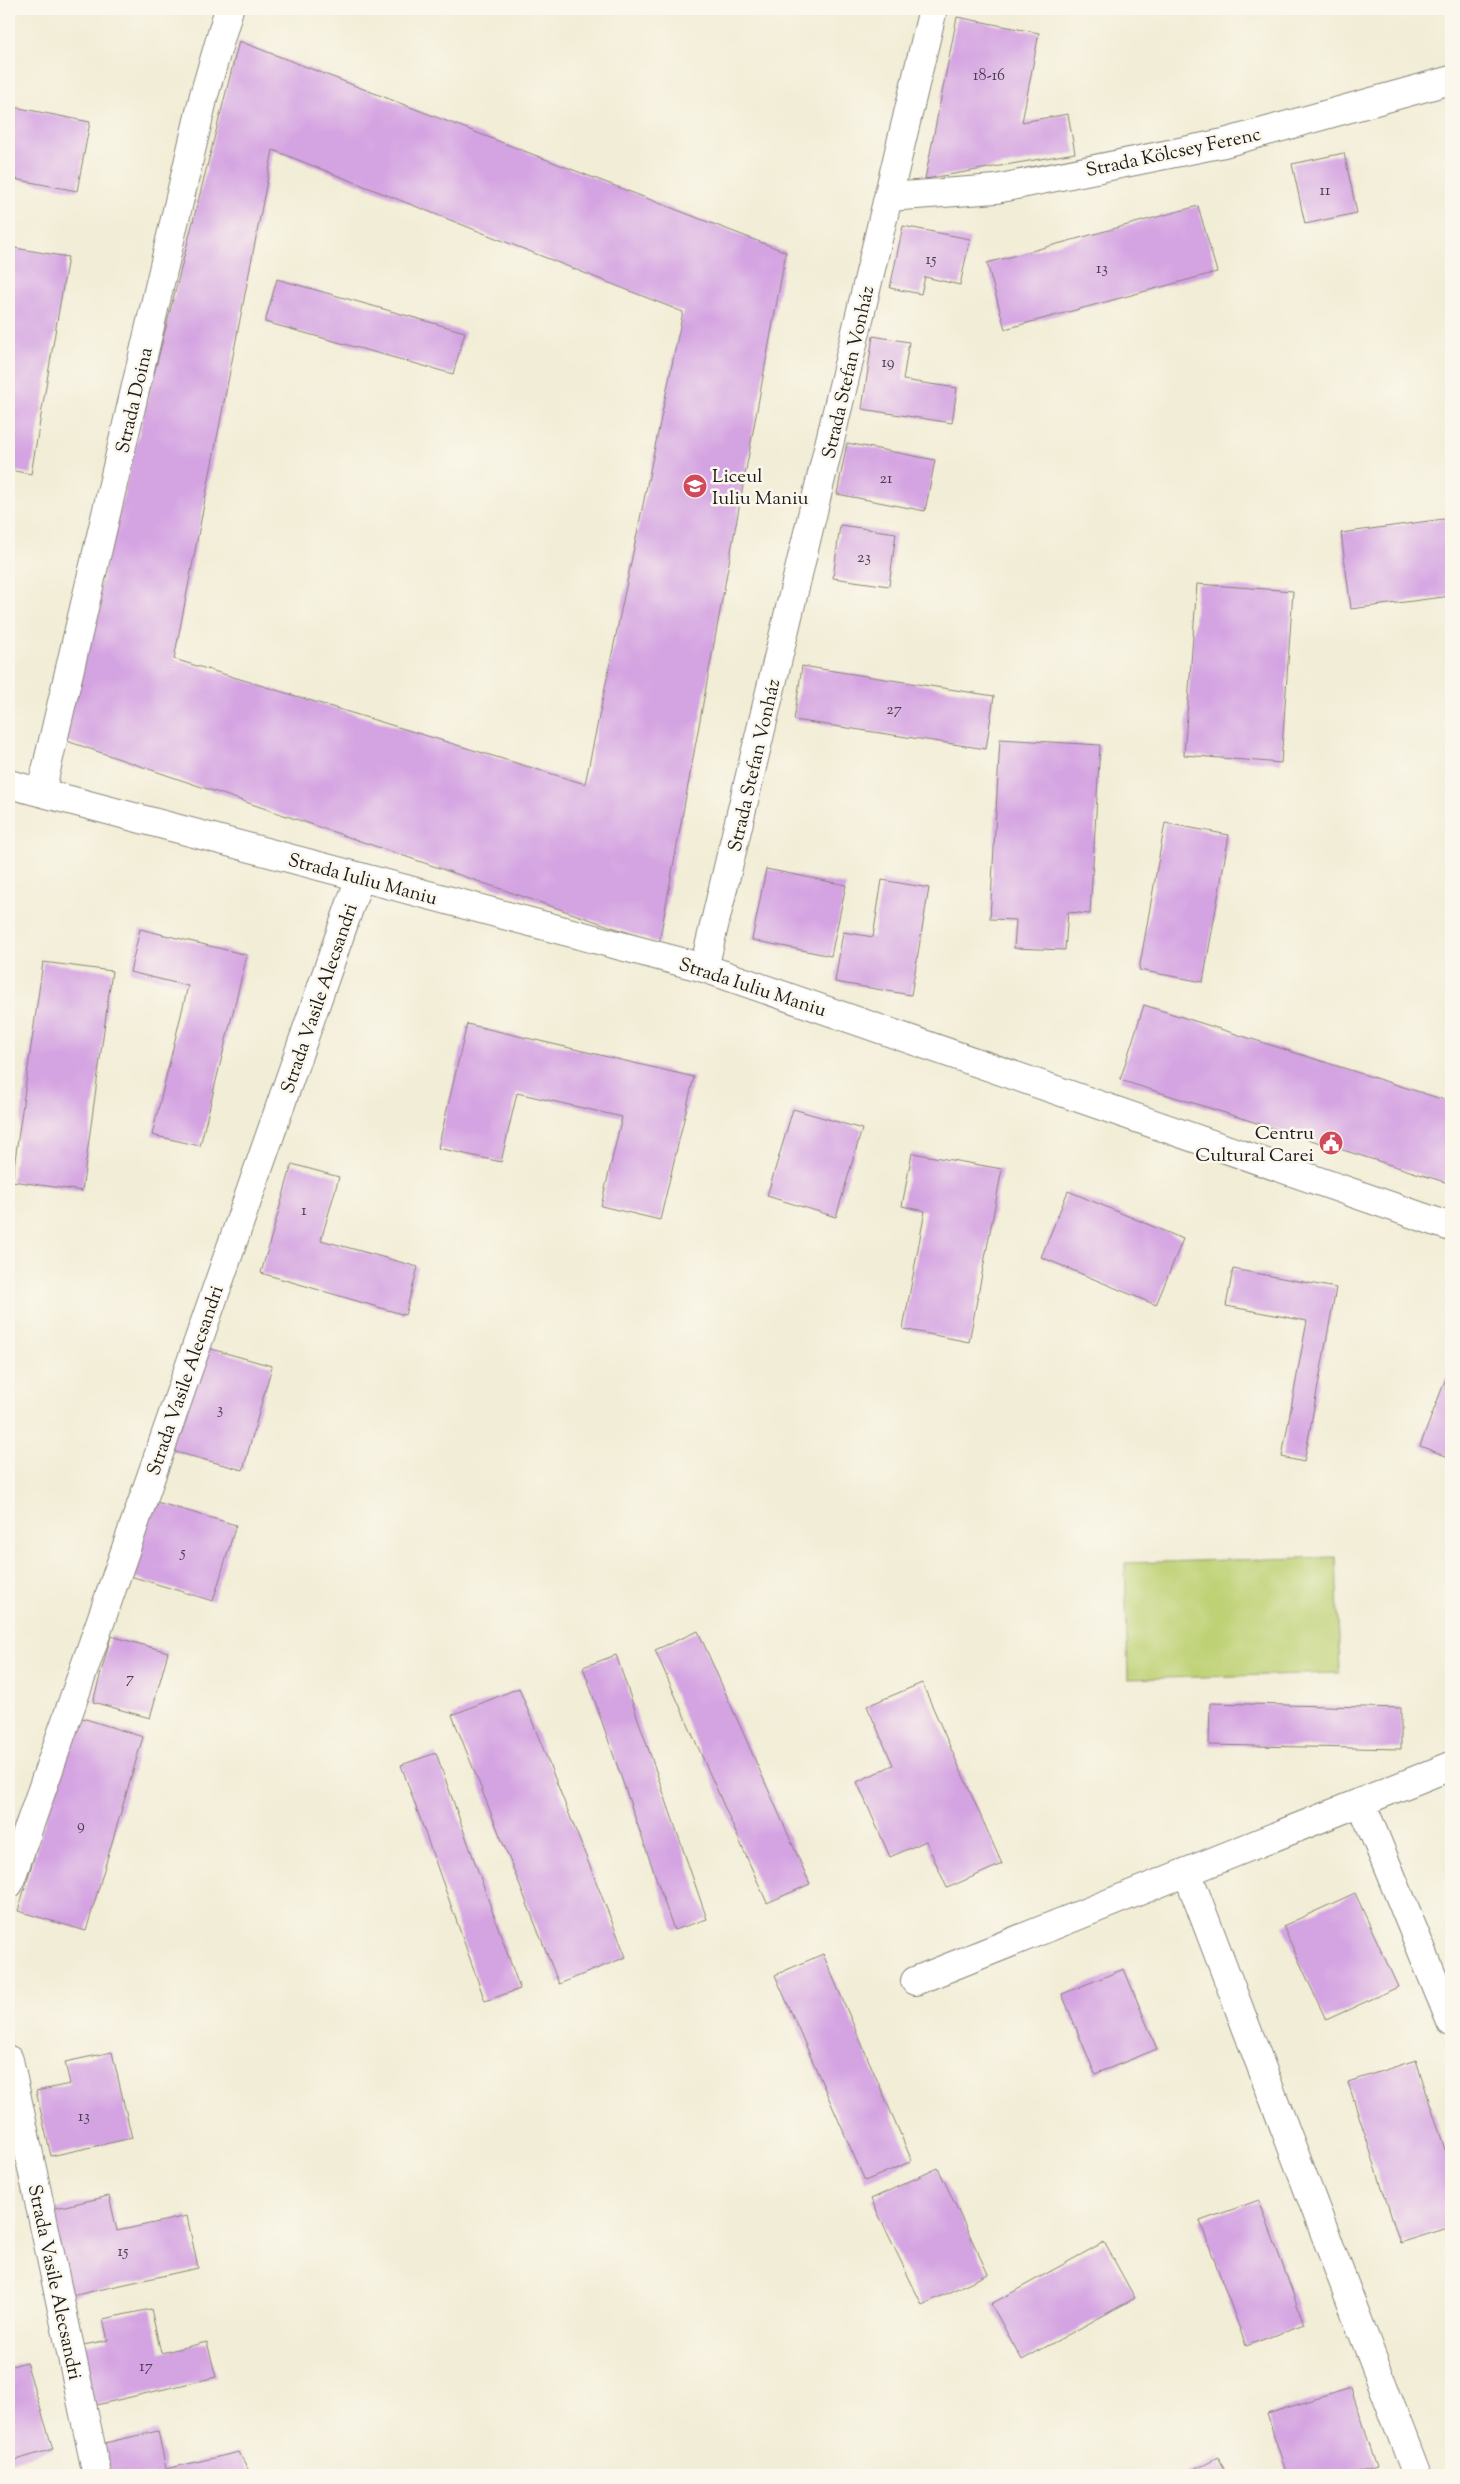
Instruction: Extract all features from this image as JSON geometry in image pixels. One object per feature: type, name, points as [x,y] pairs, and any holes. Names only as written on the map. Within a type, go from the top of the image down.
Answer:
[{"type":"street","name":"Strada Doina","points":[[41,792],[204,95],[229,9]]},
{"type":"street","name":"Strada Stefan Vonház","points":[[704,968],[933,9]]},
{"type":"street","name":"Strada Kölcsey Ferenc","points":[[889,197],[996,189],[1214,145],[1451,80]]},
{"type":"street","name":"Strada Iuliu Maniu","points":[[9,784],[704,968],[1451,1227]]},
{"type":"street","name":"Strada Vasile Alecsandri","points":[[9,1884],[360,877]]},
{"type":"street","points":[[915,1980],[1451,1766]]},
{"type":"street","points":[[1361,1802],[1451,2022]]},
{"type":"street","points":[[1187,1872],[1417,2475]]},
{"type":"street","name":"Strada Vasile Alecsandri","points":[[9,2060],[97,2475]]},
{"type":"green space","points":[[1336,1557],[1340,1673],[1128,1679],[1125,1563]]},
{"type":"building","points":[[957,17],[1039,33],[1022,122],[1068,114],[1075,153],[925,179]]},
{"type":"building","name":"Liceul Iuliu Maniu","points":[[239,41],[786,252],[659,943],[61,739]],"holes":[[[273,150],[683,312],[585,784],[174,659]]]},
{"type":"building","points":[[9,106],[90,122],[77,191],[9,178]]},
{"type":"building","points":[[1344,153],[1357,213],[1305,224],[1292,164]]},
{"type":"building","points":[[1198,206],[1217,272],[1005,329],[987,263]]},
{"type":"building","points":[[903,226],[970,239],[960,285],[925,277],[921,294],[890,288]]},
{"type":"building","points":[[9,247],[68,257],[31,474],[9,470]]},
{"type":"building","points":[[277,279],[465,332],[453,374],[265,322]]},
{"type":"building","points":[[873,336],[909,342],[903,380],[957,388],[952,423],[862,409]]},
{"type":"building","points":[[847,443],[935,460],[925,511],[837,494]]},
{"type":"building","points":[[1451,518],[1451,596],[1351,609],[1341,533]]},
{"type":"building","points":[[840,525],[896,533],[889,586],[833,578]]},
{"type":"building","points":[[1197,584],[1293,591],[1281,763],[1184,755]]},
{"type":"building","points":[[802,666],[994,696],[986,749],[794,720]]},
{"type":"building","points":[[1000,739],[1100,745],[1090,914],[1068,912],[1065,950],[1014,948],[1016,920],[990,919]]},
{"type":"building","points":[[1165,823],[1229,835],[1203,982],[1139,970]]},
{"type":"building","points":[[766,869],[846,885],[831,956],[752,940]]},
{"type":"building","points":[[882,880],[929,888],[911,995],[835,982],[843,932],[873,937]]},
{"type":"building","points":[[140,929],[247,955],[200,1146],[152,1135],[188,986],[130,972]]},
{"type":"building","points":[[43,962],[112,971],[82,1191],[12,1181]]},
{"type":"building","points":[[1144,1005],[1451,1102],[1451,1184],[1120,1080]]},
{"type":"building","points":[[467,1024],[694,1077],[660,1220],[601,1206],[622,1117],[517,1093],[501,1162],[438,1148]]},
{"type":"building","points":[[793,1109],[862,1129],[836,1217],[767,1196]]},
{"type":"building","points":[[912,1153],[1002,1169],[969,1342],[903,1329],[925,1211],[902,1206]]},
{"type":"building","points":[[292,1164],[339,1177],[321,1240],[418,1267],[405,1315],[261,1273]]},
{"type":"building","points":[[1068,1191],[1183,1239],[1156,1305],[1041,1257]]},
{"type":"building","points":[[1233,1269],[1336,1288],[1304,1462],[1282,1457],[1307,1321],[1226,1306]]},
{"type":"building","points":[[197,1345],[272,1366],[243,1470],[168,1450]]},
{"type":"building","points":[[1451,1365],[1451,1458],[1420,1446]]},
{"type":"building","points":[[153,1501],[236,1525],[213,1601],[130,1576]]},
{"type":"building","points":[[698,1631],[810,1884],[767,1903],[655,1650]]},
{"type":"building","points":[[111,1636],[168,1652],[150,1718],[93,1702]]},
{"type":"building","points":[[616,1655],[707,1919],[674,1930],[583,1667]]},
{"type":"building","points":[[922,1683],[1002,1864],[947,1888],[926,1841],[890,1857],[857,1782],[893,1765],[867,1706]]},
{"type":"building","points":[[519,1688],[626,1957],[559,1984],[452,1715]]},
{"type":"building","points":[[1210,1703],[1401,1708],[1401,1749],[1209,1745]]},
{"type":"building","points":[[76,1716],[143,1737],[86,1931],[18,1911]]},
{"type":"building","points":[[436,1753],[520,1989],[485,2001],[401,1765]]},
{"type":"building","points":[[1355,1893],[1398,1987],[1326,2020],[1283,1926]]},
{"type":"building","points":[[823,1954],[912,2161],[865,2181],[775,1975]]},
{"type":"building","points":[[1124,1969],[1157,2049],[1095,2074],[1062,1994]]},
{"type":"building","points":[[112,2052],[132,2138],[51,2156],[36,2091],[70,2084],[65,2062]]},
{"type":"building","points":[[1416,2060],[1451,2168],[1451,2227],[1400,2243],[1348,2082]]},
{"type":"building","points":[[938,2168],[988,2274],[922,2305],[871,2199]]},
{"type":"building","points":[[109,2196],[117,2231],[187,2216],[198,2268],[62,2298],[43,2211]]},
{"type":"building","points":[[1259,2200],[1304,2324],[1246,2346],[1200,2221]]},
{"type":"building","points":[[1104,2242],[1135,2298],[1022,2360],[991,2304]]},
{"type":"building","points":[[151,2309],[161,2353],[207,2342],[216,2377],[88,2407],[74,2347],[108,2340],[103,2319]]},
{"type":"building","points":[[26,2362],[53,2449],[9,2462],[9,2367]]},
{"type":"building","points":[[1351,2388],[1377,2467],[1352,2475],[1287,2475],[1267,2414]]},
{"type":"building","points":[[158,2431],[166,2469],[239,2452],[251,2475],[108,2475],[100,2444]]},
{"type":"building","points":[[1218,2457],[1228,2475],[1182,2475]]},
{"type":"place","name":"Liceul Iuliu Maniu","points":[[695,486]]},
{"type":"place","name":"Centru Cultural Carei","points":[[1331,1143]]}]
